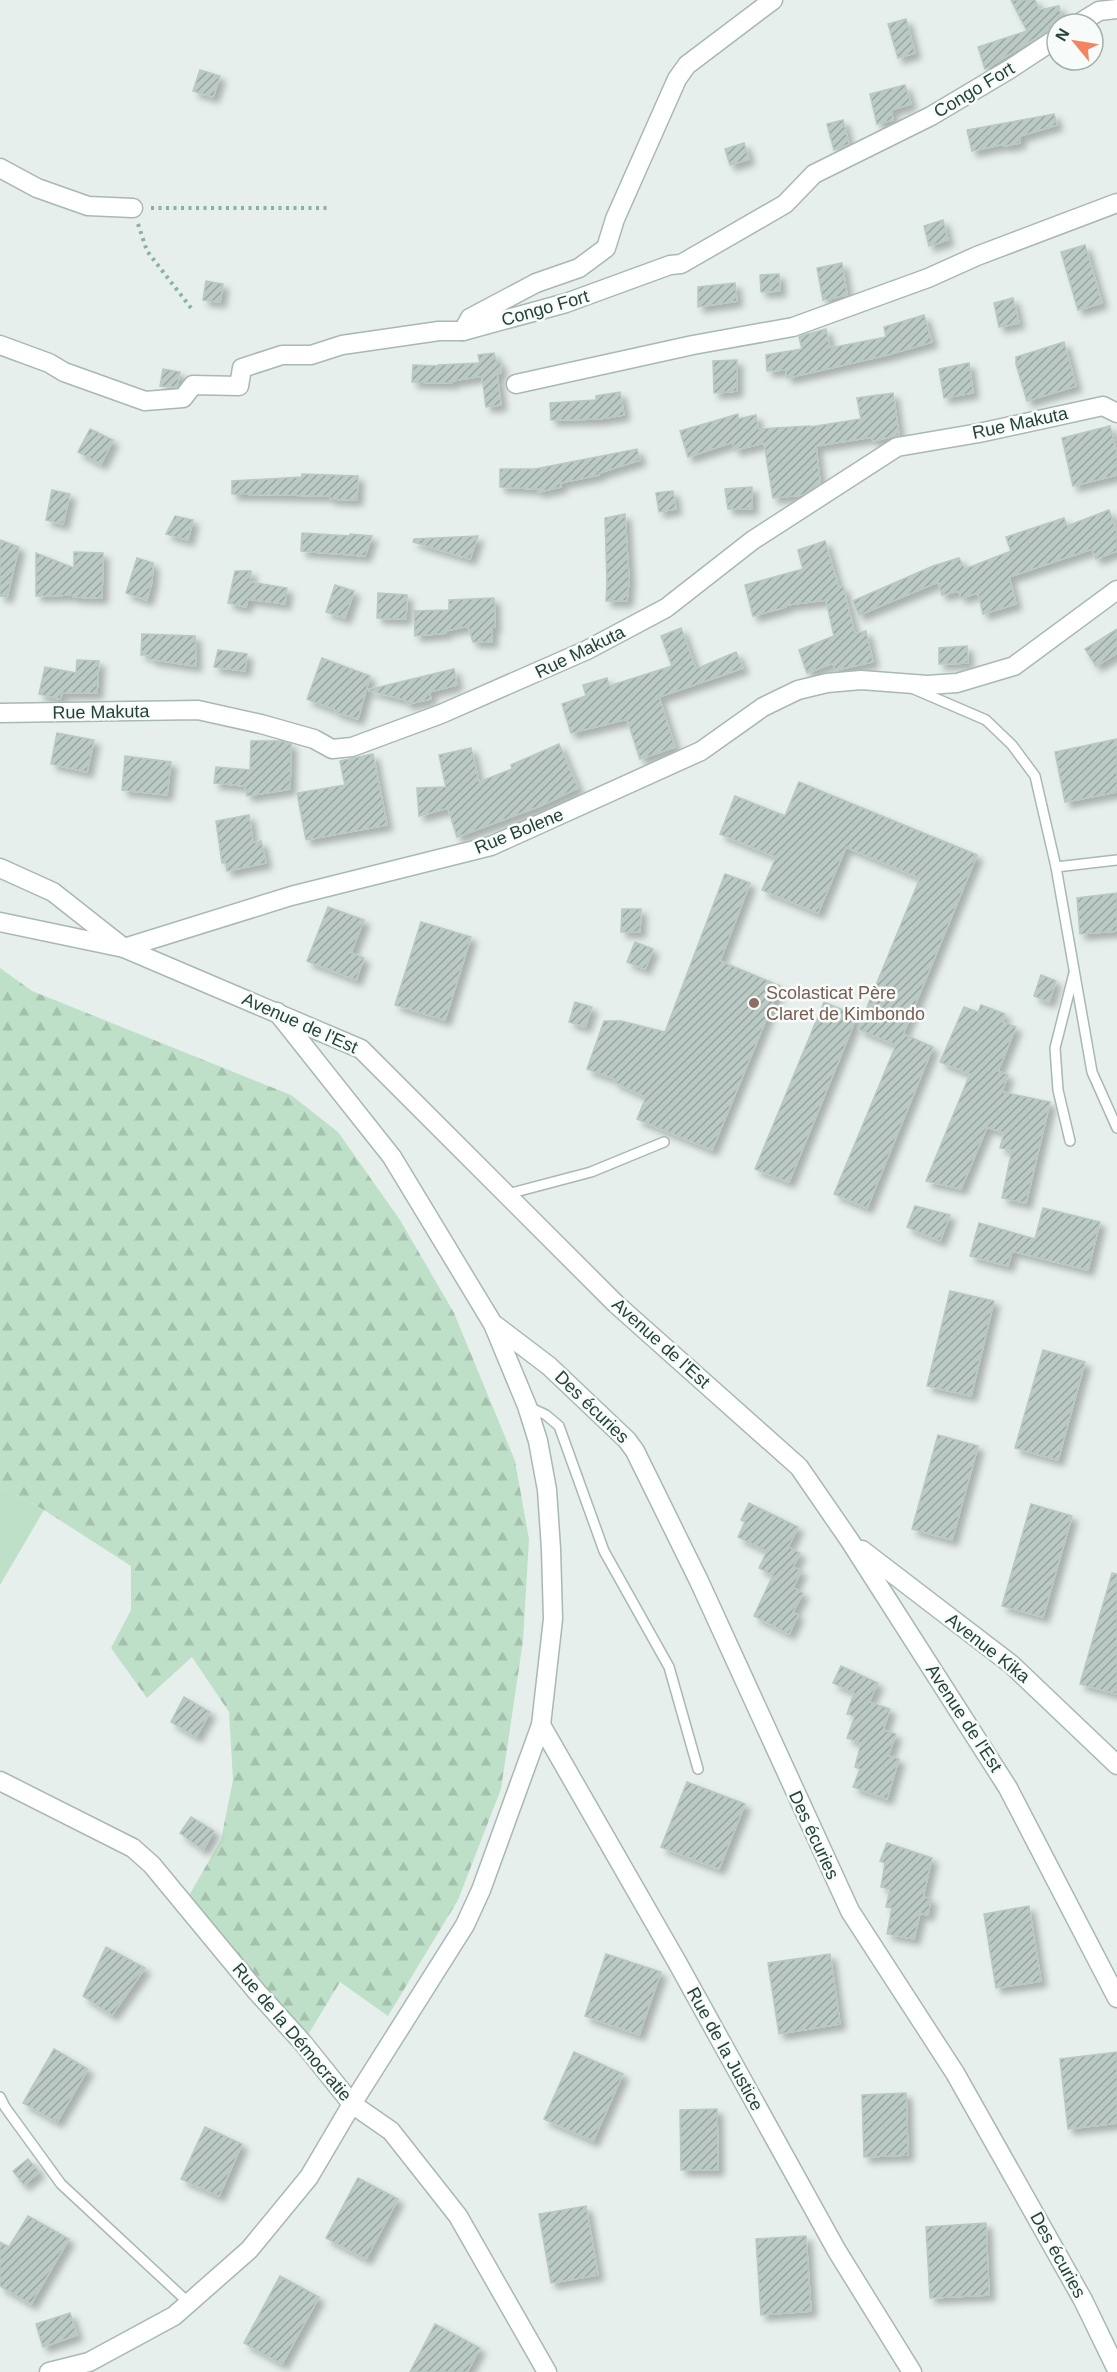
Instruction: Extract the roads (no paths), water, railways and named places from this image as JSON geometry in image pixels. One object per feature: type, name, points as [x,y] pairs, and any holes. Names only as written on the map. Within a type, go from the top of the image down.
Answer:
[{"type":"street","points":[[464,331],[470,318],[536,283],[579,268],[606,248],[615,219],[677,79],[687,65],[773,0]]},
{"type":"street","points":[[1096,12],[1117,9]]},
{"type":"street","name":"Congo Fort","points":[[0,345],[49,363],[64,372],[145,401],[183,398],[193,385],[238,386],[242,368],[282,355],[311,355],[342,345],[439,331],[464,331],[566,303],[681,264],[786,204],[814,174],[931,116],[1045,45]]},
{"type":"street","points":[[0,168],[37,188],[88,206],[133,208]]},
{"type":"street","points":[[516,384],[693,345],[793,327],[928,279],[977,256],[1117,204]]},
{"type":"street","name":"Rue Makuta","points":[[0,713],[198,710],[314,739],[332,750],[352,747],[441,714],[587,651],[666,608],[753,540],[897,447],[979,433],[1103,406],[1117,413]]},
{"type":"street","name":"Rue Bolene","points":[[124,948],[291,896],[491,846],[700,751],[763,707],[798,690],[827,683],[861,680],[927,685],[957,683],[1014,666],[1116,592]]},
{"type":"street","points":[[0,868],[53,892],[124,948]]},
{"type":"street","name":"Avenue de l'Est","points":[[0,922],[124,948],[361,1049],[616,1304],[799,1467],[850,1541],[1008,1788],[1117,1998]]},
{"type":"street","points":[[49,2372],[89,2362],[174,2316],[249,2250],[309,2177],[352,2104],[465,1925],[481,1890],[541,1725],[553,1619],[551,1549],[547,1490],[538,1442],[527,1406],[493,1324],[392,1157],[277,1012]]},
{"type":"street","name":"Des écuries","points":[[493,1324],[549,1366],[627,1440],[635,1451],[699,1581],[760,1719],[850,1911],[955,2073],[1083,2300],[1117,2370]]},
{"type":"street","name":"Avenue Kika","points":[[850,1541],[1012,1665],[1117,1765]]},
{"type":"street","name":"Rue de la Justice","points":[[541,1725],[677,1962],[837,2251],[912,2372]]},
{"type":"street","name":"Rue de la Démocratie","points":[[0,1781],[134,1848],[152,1865],[352,2104],[391,2131],[458,2216],[547,2372]]},
{"type":"lane","points":[[895,681],[986,720],[1012,744],[1035,776],[1056,867],[1092,1072],[1117,1128]]},
{"type":"lane","points":[[1056,867],[1117,860]]},
{"type":"lane","points":[[1070,1141],[1058,1090],[1055,1048],[1075,970]]},
{"type":"lane","points":[[508,1194],[591,1172],[664,1142]]},
{"type":"lane","points":[[527,1406],[546,1414],[559,1426],[604,1551],[669,1667],[698,1769]]},
{"type":"lane","points":[[0,2097],[62,2184],[189,2303]]},
{"type":"place","name":"Scolasticat Père Claret de Kimbondo","points":[[754,1003]]}]
